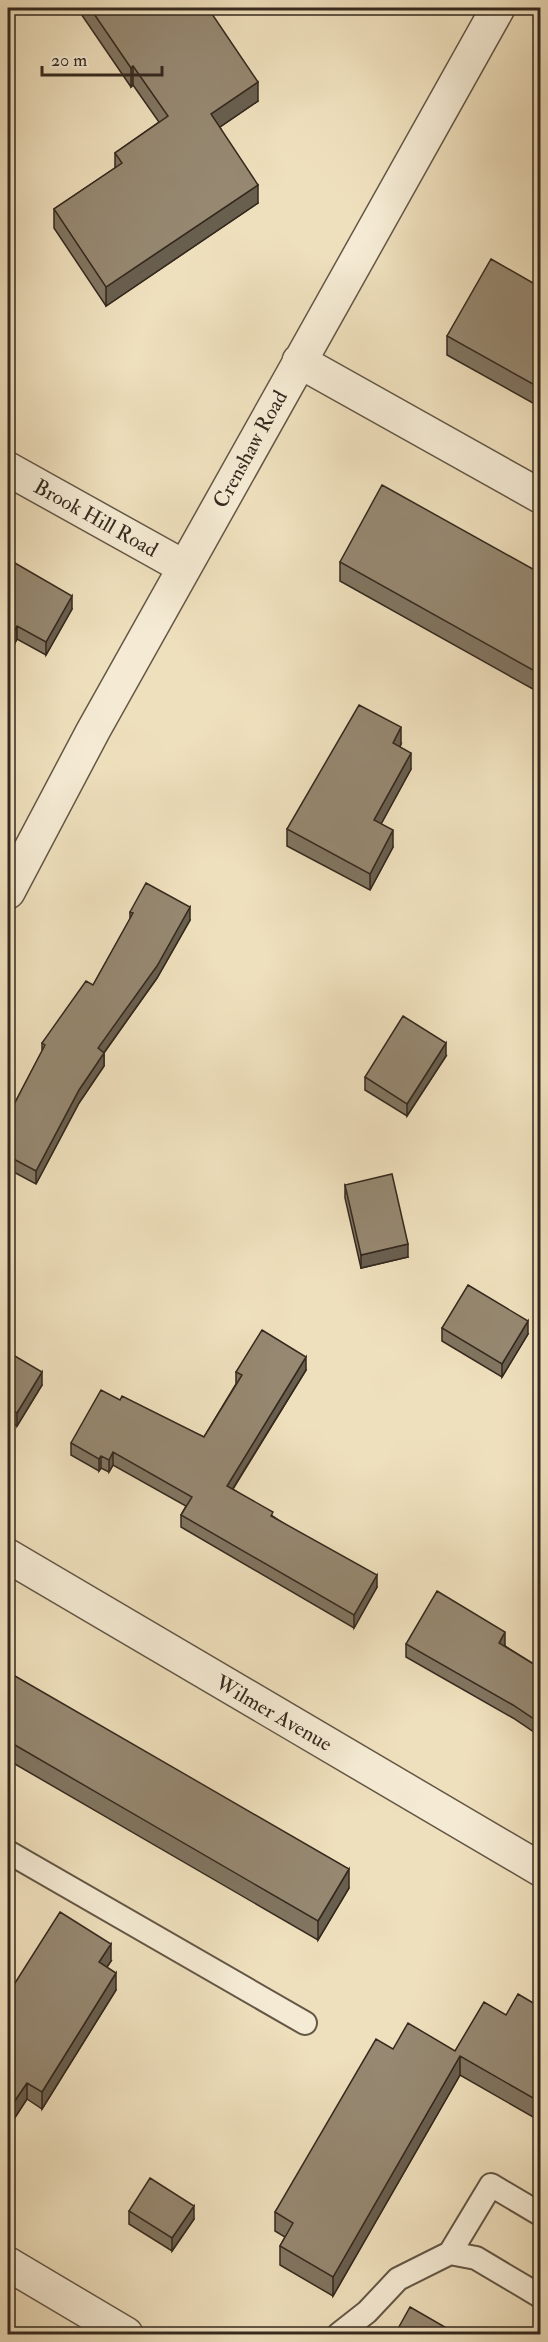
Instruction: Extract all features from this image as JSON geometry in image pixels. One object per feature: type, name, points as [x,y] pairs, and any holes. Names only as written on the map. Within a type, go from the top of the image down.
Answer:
[{"type":"street","name":"Crenshaw Road","points":[[8,892],[184,567],[498,8]]},
{"type":"street","points":[[299,361],[540,496]]},
{"type":"street","name":"Brook Hill Road","points":[[8,469],[184,567]]},
{"type":"street","name":"Wilmer Avenue","points":[[8,1556],[540,1869]]},
{"type":"street","points":[[8,2264],[126,2334]]},
{"type":"lane","points":[[8,1851],[304,2022]]},
{"type":"lane","points":[[339,2334],[367,2312],[398,2279],[450,2253],[491,2185],[540,2214]]},
{"type":"lane","points":[[450,2253],[476,2258],[540,2296]]},
{"type":"building","points":[[90,8],[208,8],[258,82],[211,114],[258,185],[106,287],[54,209],[122,163],[115,153],[168,116],[133,66],[131,68]]},
{"type":"building","points":[[491,259],[540,287],[540,388],[447,336]]},
{"type":"building","points":[[382,485],[540,573],[540,674],[340,562]]},
{"type":"building","points":[[8,559],[72,596],[46,642],[17,626],[8,640]]},
{"type":"building","points":[[359,705],[401,727],[393,743],[411,753],[374,820],[393,830],[370,874],[287,829]]},
{"type":"building","points":[[146,883],[190,907],[157,966],[98,1048],[104,1053],[79,1090],[36,1171],[8,1156],[8,1116],[45,1045],[42,1043],[86,981],[93,985],[133,913],[130,912]]},
{"type":"building","points":[[403,1016],[446,1043],[407,1104],[365,1077]]},
{"type":"building","points":[[392,1174],[408,1244],[361,1255],[345,1185]]},
{"type":"building","points":[[468,1285],[528,1321],[502,1364],[442,1328]]},
{"type":"building","points":[[262,1330],[306,1357],[227,1486],[273,1512],[271,1516],[377,1575],[354,1615],[181,1515],[192,1497],[113,1452],[109,1460],[101,1456],[99,1459],[71,1443],[101,1390],[120,1400],[122,1396],[204,1437],[242,1375],[236,1372]]},
{"type":"building","points":[[8,1352],[42,1372],[17,1413],[8,1408]]},
{"type":"building","points":[[437,1591],[505,1632],[499,1643],[540,1668],[540,1723],[406,1644]]},
{"type":"building","points":[[8,1672],[349,1869],[318,1921],[8,1741]]},
{"type":"building","points":[[60,1912],[111,1944],[99,1962],[116,1973],[42,2092],[27,2083],[14,2102],[8,2098],[8,1994]]},
{"type":"building","points":[[518,1994],[540,2007],[540,2102],[460,2056],[333,2277],[280,2246],[293,2223],[275,2212],[376,2039],[393,2049],[408,2023],[455,2051],[484,2002],[506,2015]]},
{"type":"building","points":[[150,2178],[194,2206],[172,2238],[129,2211]]},
{"type":"building","points":[[410,2307],[457,2334],[395,2334]]}]
